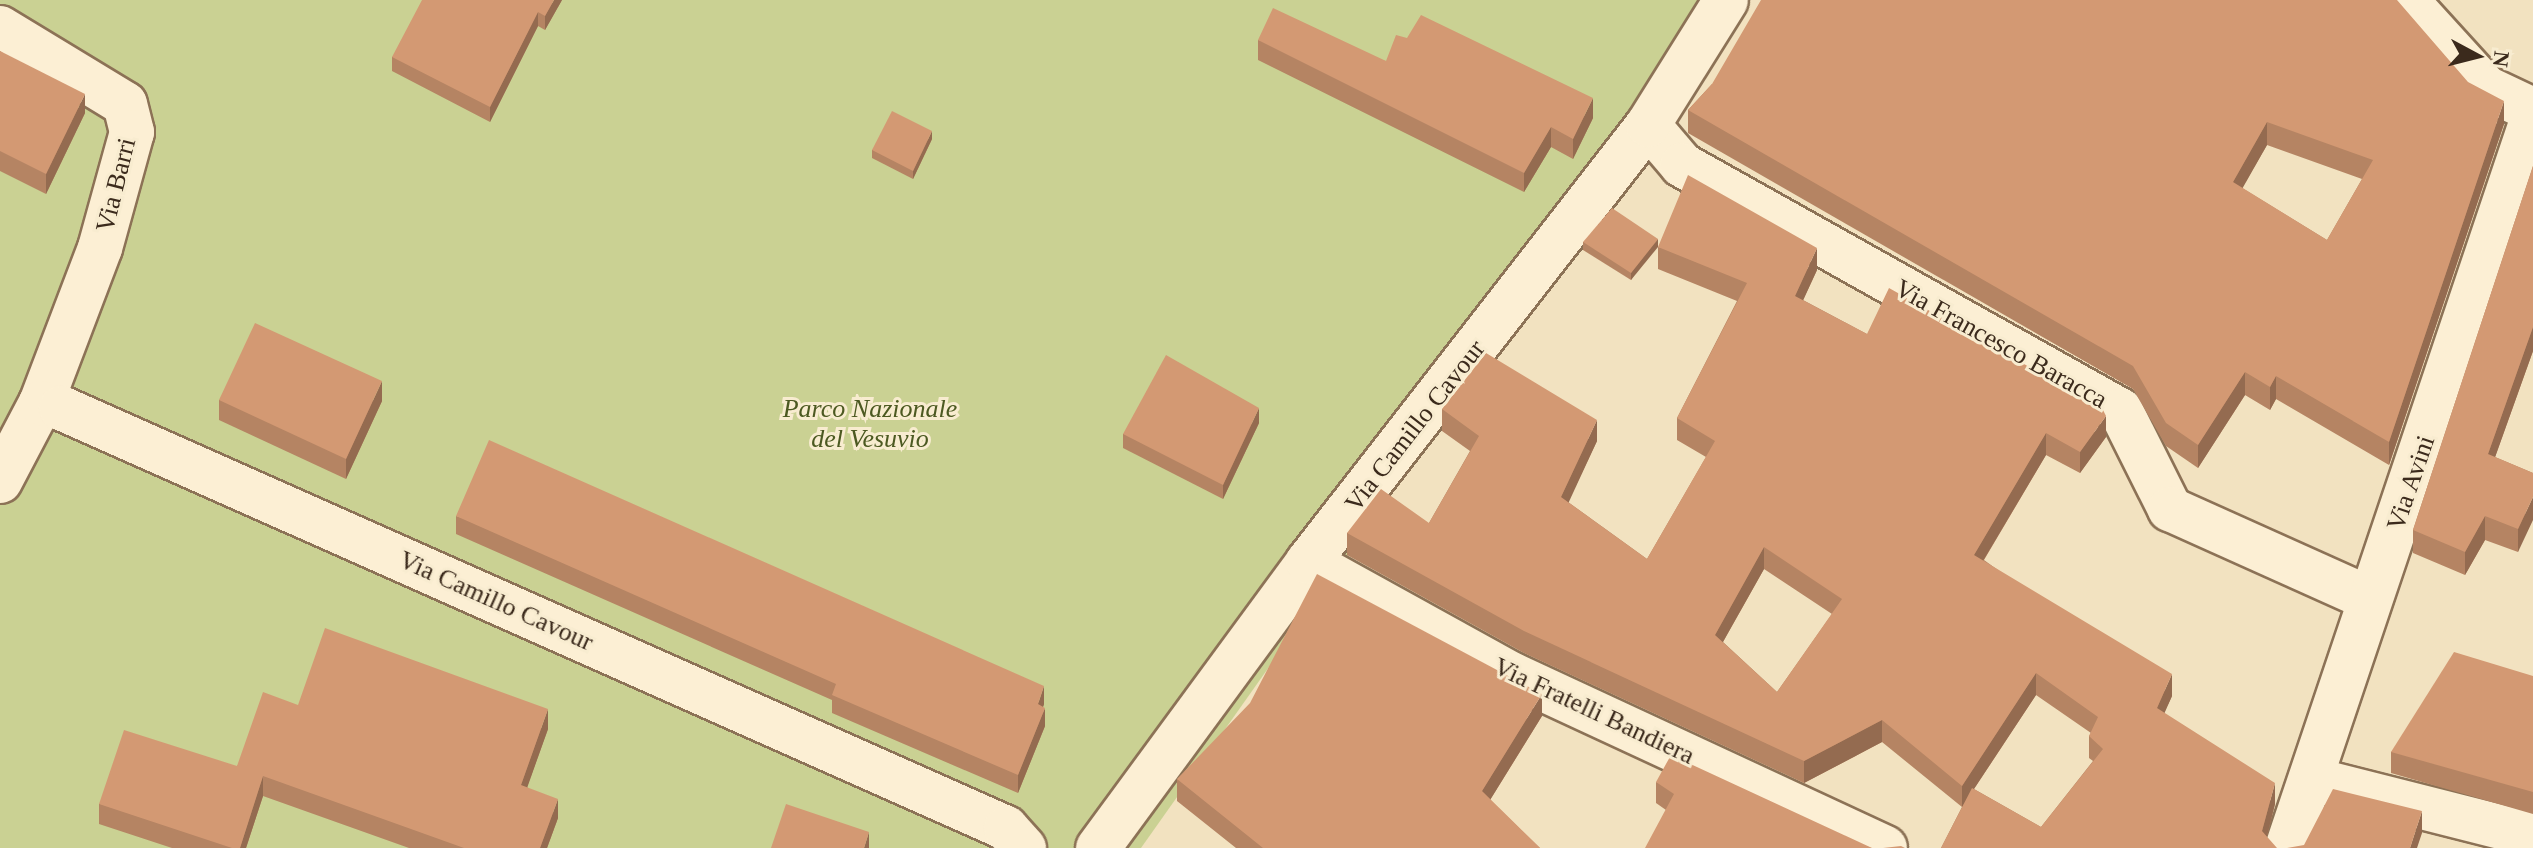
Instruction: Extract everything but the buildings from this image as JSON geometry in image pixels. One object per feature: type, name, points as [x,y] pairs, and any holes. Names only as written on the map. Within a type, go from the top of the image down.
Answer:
[{"type":"street","name":"Via Camillo Cavour","points":[[1098,848],[1308,562],[1648,125],[1726,0]]},
{"type":"street","points":[[2406,0],[2486,88],[2533,110]]},
{"type":"street","name":"Via Barri","points":[[0,28],[125,104],[132,132],[100,248],[41,403]]},
{"type":"street","name":"Via Avini","points":[[2287,848],[2533,117]]},
{"type":"street","name":"Via Francesco Baracca","points":[[1648,125],[1682,165],[2121,411],[2170,509],[2370,599]]},
{"type":"street","name":"Via Camillo Cavour","points":[[41,403],[1006,828],[1024,848]]},
{"type":"street","points":[[0,481],[41,403]]},
{"type":"street","name":"Via Fratelli Bandiera","points":[[1308,562],[1513,675],[1885,848]]},
{"type":"street","points":[[2311,779],[2533,835]]},
{"type":"green space","name":"Parco Nazionale del Vesuvio","points":[[0,0],[1741,0],[1141,848],[0,848]]}]
